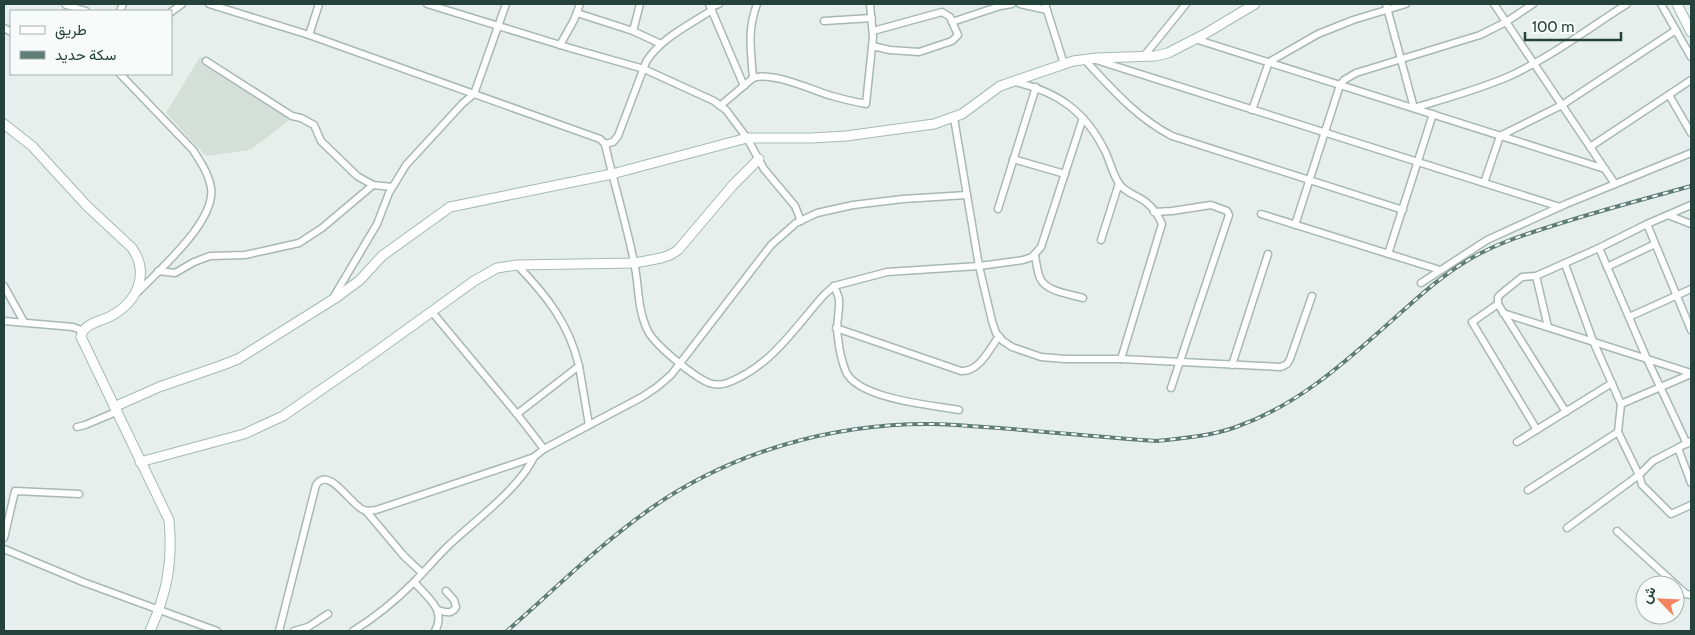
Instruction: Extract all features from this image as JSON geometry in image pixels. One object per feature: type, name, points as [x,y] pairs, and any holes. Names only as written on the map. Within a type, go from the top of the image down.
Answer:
[{"type":"street","points":[[209,4],[309,36],[600,139],[605,144],[635,263],[642,316],[647,330],[654,341],[697,376],[717,385],[727,383],[753,369],[770,356],[783,344],[824,294],[834,286],[887,272],[979,266],[1023,260],[1035,254],[1041,247],[1083,118]]},
{"type":"street","points":[[309,36],[319,4]]},
{"type":"street","points":[[427,4],[644,69],[714,101],[726,110],[747,138],[774,182],[795,206],[801,220]]},
{"type":"street","points":[[330,302],[377,224],[392,187],[406,165],[474,94],[506,4]]},
{"type":"street","points":[[560,45],[580,4]]},
{"type":"street","points":[[633,31],[640,4]]},
{"type":"street","points":[[605,144],[613,142],[618,136],[652,52],[711,7],[719,4]]},
{"type":"street","points":[[753,78],[750,29],[751,19],[757,4]]},
{"type":"street","points":[[720,106],[753,78],[764,76],[777,78],[833,96],[866,104],[873,31],[870,4]]},
{"type":"street","points":[[952,22],[1000,6],[1012,4]]},
{"type":"street","points":[[1020,4],[1046,7],[1064,64]]},
{"type":"street","points":[[1144,56],[1186,4]]},
{"type":"street","points":[[77,427],[85,425],[159,387],[238,358],[330,302],[360,280],[382,256],[450,207],[612,174],[747,138],[846,136],[934,124],[962,114],[1000,86],[1064,64],[1087,58],[1144,56],[1168,53],[1255,4]]},
{"type":"street","points":[[1252,110],[1269,62],[1318,34],[1387,6],[1406,4]]},
{"type":"street","points":[[1494,4],[1615,184]]},
{"type":"street","points":[[1295,225],[1340,85],[1344,80],[1356,73],[1480,35],[1506,22],[1533,4]]},
{"type":"street","points":[[1414,108],[1489,85],[1534,64],[1626,4]]},
{"type":"street","points":[[1661,4],[1691,57]]},
{"type":"street","points":[[1677,4],[1691,32]]},
{"type":"street","points":[[1387,6],[1414,108]]},
{"type":"street","points":[[65,7],[81,10]]},
{"type":"street","points":[[711,7],[744,86]]},
{"type":"street","points":[[872,46],[890,50],[919,52],[952,41],[956,38],[957,31],[950,17],[942,12],[873,31]]},
{"type":"street","points":[[576,13],[633,31],[661,44]]},
{"type":"street","points":[[824,21],[872,18]]},
{"type":"street","points":[[1484,183],[1500,136],[1562,105],[1676,30]]},
{"type":"street","points":[[1195,39],[1605,169]]},
{"type":"street","points":[[1087,58],[1560,207]]},
{"type":"street","points":[[1087,58],[1134,111],[1172,136],[1402,210]]},
{"type":"street","points":[[206,60],[292,116],[301,118],[314,125],[321,140],[357,176],[373,185],[392,187]]},
{"type":"street","points":[[121,75],[193,150],[202,164],[211,189],[209,206],[200,226],[116,313],[87,326],[82,331],[81,341],[169,520],[169,570],[160,609],[150,631]]},
{"type":"street","points":[[1590,147],[1691,80]]},
{"type":"street","points":[[1011,81],[1036,86],[1059,97],[1075,110],[1083,118],[1103,147],[1119,184],[1128,192],[1146,202],[1162,224],[1121,359]]},
{"type":"street","points":[[998,209],[1036,86]]},
{"type":"street","points":[[1669,95],[1691,132]]},
{"type":"street","points":[[1388,254],[1433,114]]},
{"type":"street","points":[[954,118],[979,266],[992,321],[1000,336],[1012,347],[1041,357],[1065,359],[1121,359],[1281,367],[1287,364],[1290,359],[1312,296]]},
{"type":"street","points":[[4,124],[32,146],[88,206],[132,248],[137,256],[141,274],[135,294]]},
{"type":"street","points":[[1421,283],[1487,240],[1560,207],[1691,153]]},
{"type":"street","points":[[140,462],[244,434],[283,416],[485,274],[497,268],[517,265],[635,263],[670,255],[678,250],[733,184],[759,159]]},
{"type":"street","points":[[1013,159],[1065,174]]},
{"type":"street","points":[[1101,240],[1119,184]]},
{"type":"street","points":[[158,271],[175,273],[194,262],[210,256],[245,255],[299,243],[322,228],[373,185]]},
{"type":"street","points":[[366,511],[487,474],[534,457],[544,449],[657,387],[681,363],[771,245],[801,220],[817,213],[853,205],[903,199],[967,196]]},
{"type":"street","points":[[1154,212],[1211,205],[1227,212],[1229,215],[1171,388]]},
{"type":"street","points":[[1566,412],[1503,313],[1498,304],[1498,297],[1522,277],[1536,276],[1565,264],[1691,205]]},
{"type":"street","points":[[1261,214],[1440,270]]},
{"type":"street","points":[[1668,215],[1691,224]]},
{"type":"street","points":[[1647,224],[1691,330]]},
{"type":"street","points":[[1607,267],[1656,244]]},
{"type":"street","points":[[1567,528],[1639,475],[1653,461],[1689,442],[1647,359],[1599,248]]},
{"type":"street","points":[[1035,254],[1041,280],[1047,286],[1083,298]]},
{"type":"street","points":[[1232,365],[1268,254]]},
{"type":"street","points":[[1565,264],[1593,341],[1620,404],[1618,432],[1642,485],[1671,514],[1691,505]]},
{"type":"street","points":[[517,265],[552,306],[571,337],[579,366],[589,426]]},
{"type":"street","points":[[1536,276],[1548,327]]},
{"type":"street","points":[[4,286],[24,322]]},
{"type":"street","points":[[834,286],[839,298],[836,328],[846,372],[852,380],[891,399],[959,410]]},
{"type":"street","points":[[1629,317],[1691,289]]},
{"type":"street","points":[[1498,304],[1472,322],[1537,430]]},
{"type":"street","points":[[432,312],[544,449]]},
{"type":"street","points":[[1503,313],[1691,374]]},
{"type":"street","points":[[4,321],[72,326],[82,331]]},
{"type":"street","points":[[836,328],[960,371],[967,371],[979,364],[1000,336]]},
{"type":"street","points":[[517,414],[579,366]]},
{"type":"street","points":[[1620,404],[1691,374]]},
{"type":"street","points":[[1517,442],[1612,383]]},
{"type":"street","points":[[1528,490],[1618,432]]},
{"type":"street","points":[[1678,448],[1691,483]]},
{"type":"street","points":[[353,631],[400,596],[446,548],[513,486],[529,468],[534,457]]},
{"type":"street","points":[[279,631],[318,481],[328,480],[337,486],[357,506],[366,511],[404,556],[422,573]]},
{"type":"street","points":[[4,538],[15,491],[79,494]]},
{"type":"street","points":[[1617,531],[1686,594],[1691,596]]},
{"type":"street","points":[[4,549],[83,582],[218,631]]},
{"type":"street","points":[[414,582],[438,610],[440,616],[439,624],[435,631]]},
{"type":"street","points":[[438,610],[447,613],[456,607],[454,600],[446,591]]},
{"type":"street","points":[[294,631],[308,626],[328,614]]},
{"type":"shaded area","points":[[200,57],[291,119],[250,150],[206,156],[166,113]]},
{"type":"railway","points":[[507,631],[595,553],[650,509],[681,489],[749,457],[821,435],[895,425],[951,425],[1157,441],[1217,433],[1258,418],[1298,396],[1336,369],[1435,283],[1486,250],[1541,229],[1691,186]]}]
